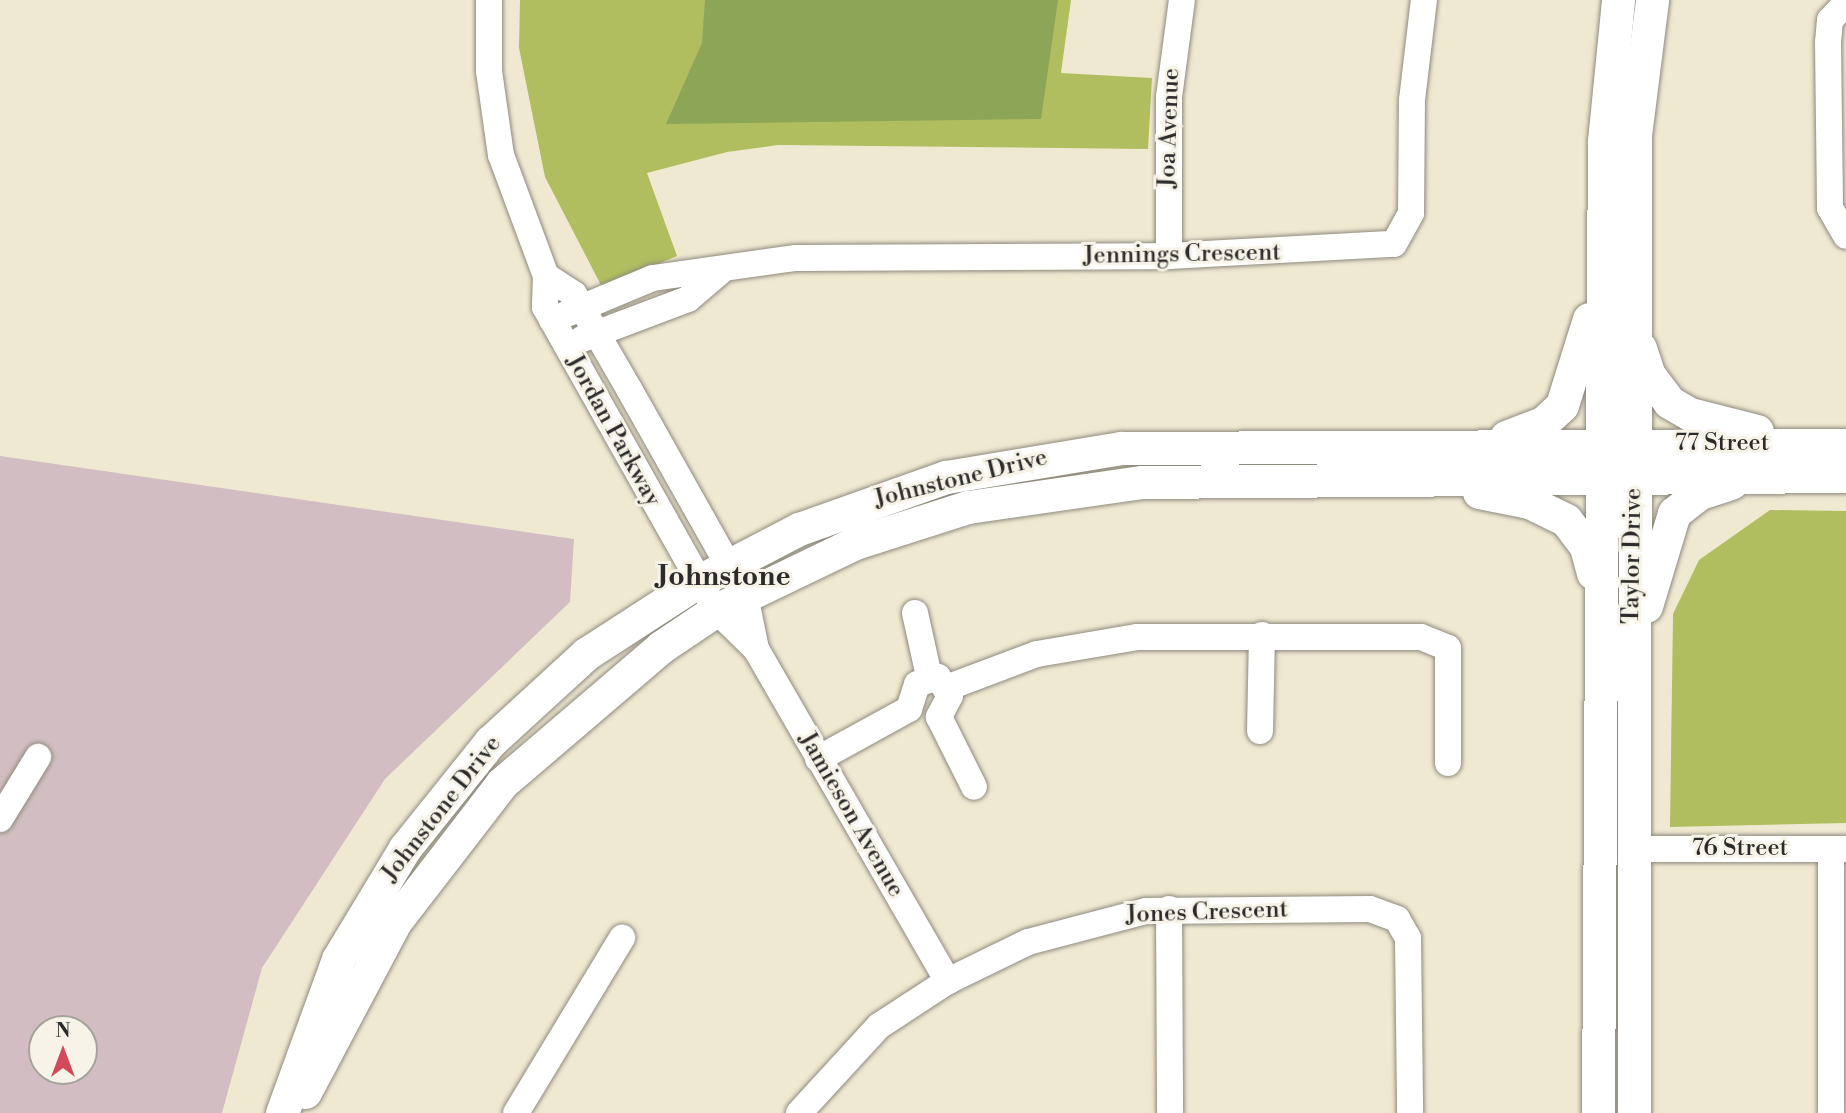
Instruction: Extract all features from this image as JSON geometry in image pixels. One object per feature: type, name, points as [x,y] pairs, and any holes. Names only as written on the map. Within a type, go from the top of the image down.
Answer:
[{"type":"main road","name":"Taylor Drive","points":[[1598,1113],[1599,444],[1608,66],[1618,0]]},
{"type":"main road","name":"Taylor Drive","points":[[1634,1113],[1632,666],[1635,135],[1652,0]]},
{"type":"main road","points":[[1480,444],[1522,433],[1562,405],[1603,275]]},
{"type":"main road","points":[[1633,324],[1648,375],[1668,402],[1727,425],[1833,445]]},
{"type":"main road","name":"Johnstone Drive","points":[[282,1113],[338,959],[405,848],[453,786],[586,654],[713,573],[898,491],[1049,456],[1205,445],[1599,444]]},
{"type":"main road","name":"77 Street","points":[[1599,444],[1833,445]]},
{"type":"main road","points":[[1632,666],[1661,540],[1674,513],[1700,493],[1777,476]]},
{"type":"main road","name":"77 Street","points":[[1599,477],[1846,476]]},
{"type":"main road","name":"Johnstone Drive","points":[[294,1113],[395,922],[502,783],[611,686],[716,610],[745,595],[898,527],[1033,494],[1155,481],[1599,477]]},
{"type":"main road","points":[[1397,479],[1503,496],[1566,520],[1586,547],[1598,594]]},
{"type":"street","name":"Jordan Parkway","points":[[489,0],[489,71],[501,155],[546,276],[545,307],[566,347],[713,573]]},
{"type":"street","name":"Joa Avenue","points":[[1169,256],[1169,97],[1182,0]]},
{"type":"street","name":"Jennings Crescent","points":[[552,320],[653,278],[720,272],[796,258],[1169,256],[1369,250],[1401,239],[1411,213],[1412,100],[1423,0]]},
{"type":"street","points":[[1846,3],[1830,20],[1828,42],[1830,208],[1846,236]]},
{"type":"street","name":"Jennings Crescent","points":[[566,347],[596,332],[688,299],[720,272]]},
{"type":"street","name":"Jordan Parkway","points":[[546,276],[582,306],[713,573]]},
{"type":"street","name":"Jamieson Avenue","points":[[713,573],[745,595],[756,649]]},
{"type":"street","name":"Jamieson Avenue","points":[[713,573],[716,610],[756,649],[948,981]]},
{"type":"street","points":[[915,612],[939,682],[939,717],[974,786]]},
{"type":"street","points":[[1260,731],[1262,635]]},
{"type":"street","points":[[818,759],[909,709],[917,684],[939,682],[1037,654],[1137,637],[1262,635],[1421,637],[1448,648],[1448,763]]},
{"type":"street","points":[[909,709],[939,717]]},
{"type":"street","points":[[0,818],[38,757]]},
{"type":"street","name":"76 Street","points":[[1634,849],[1838,849]]},
{"type":"street","points":[[1831,1113],[1838,849]]},
{"type":"street","points":[[1169,909],[1170,1113]]},
{"type":"street","name":"Jones Crescent","points":[[799,1113],[879,1026],[948,981],[1054,933],[1169,909],[1370,909],[1397,919],[1410,950],[1410,1113]]},
{"type":"street","points":[[516,1113],[622,938]]},
{"type":"shaded area","points":[[0,456],[574,539],[570,602],[385,779],[262,968],[222,1113],[0,1113]]},
{"type":"green space","points":[[520,0],[1071,0],[1061,73],[1152,78],[1148,149],[778,145],[727,152],[647,173],[677,256],[602,287],[545,177],[519,48]]},
{"type":"green space","points":[[705,0],[1058,0],[1041,119],[666,124],[702,43]]},
{"type":"green space","points":[[1770,510],[1846,511],[1846,823],[1670,827],[1673,614],[1699,560]]},
{"type":"district","name":"Johnstone","points":[[724,577]]}]
